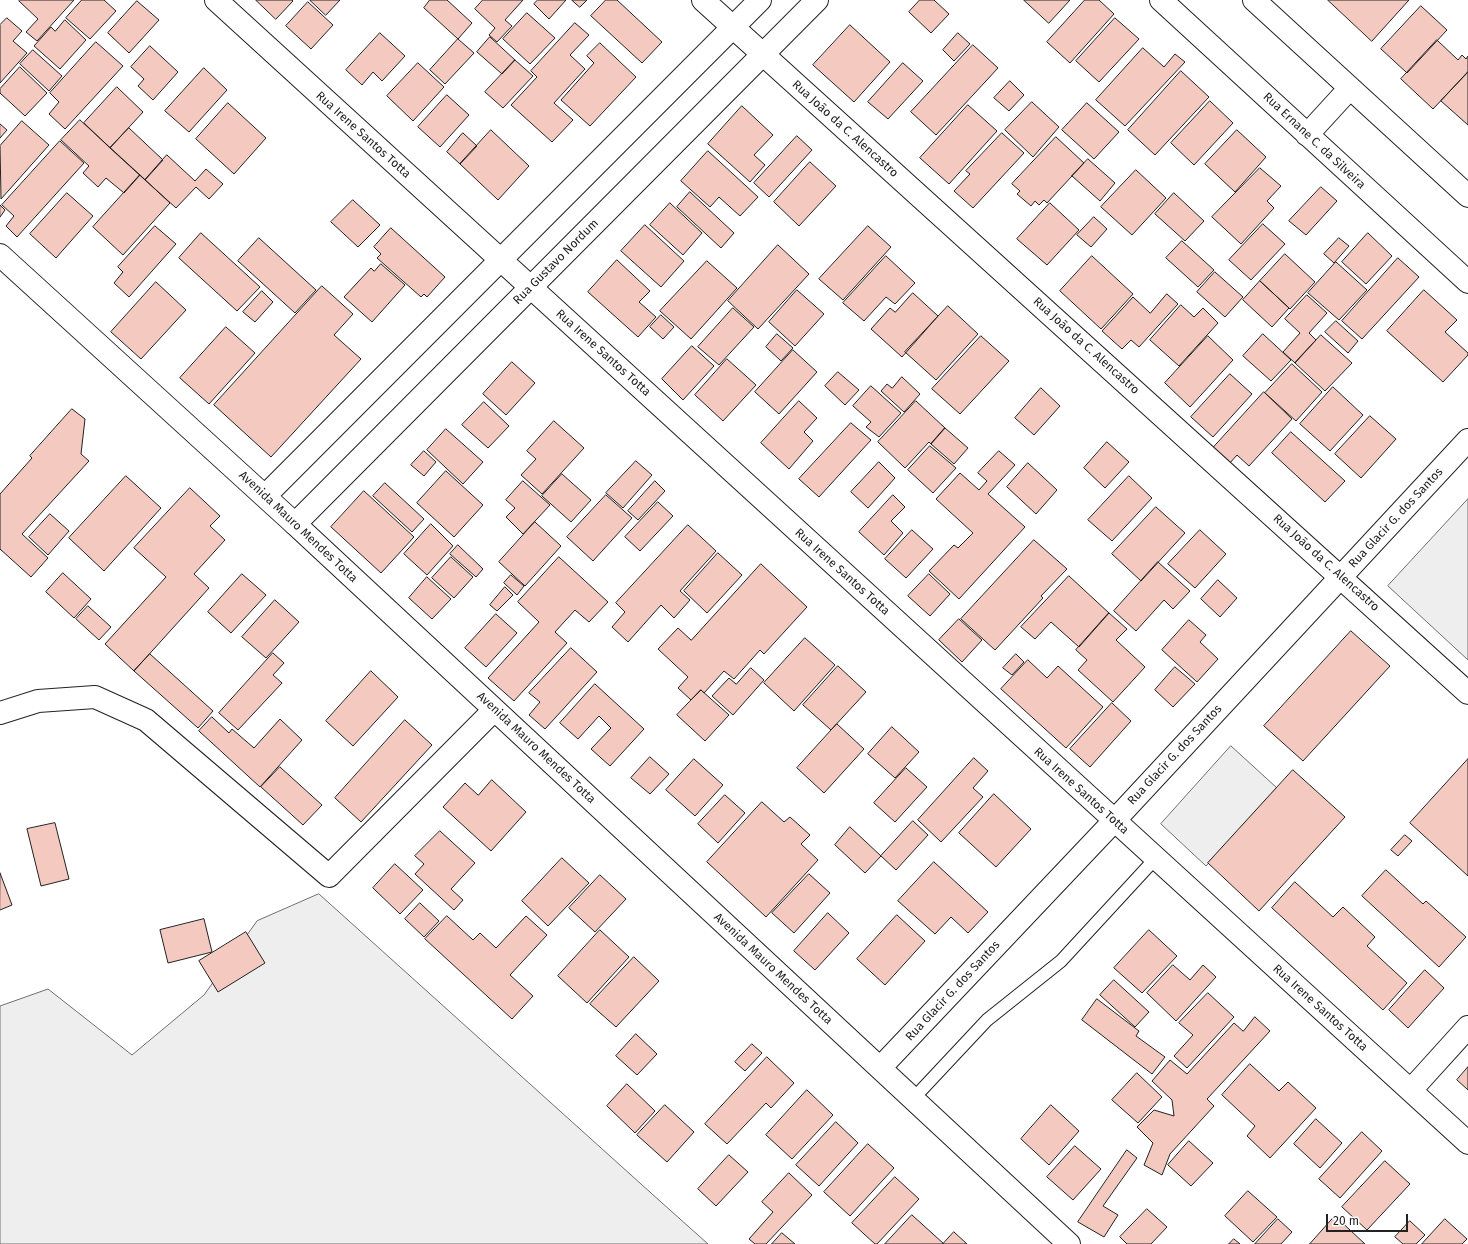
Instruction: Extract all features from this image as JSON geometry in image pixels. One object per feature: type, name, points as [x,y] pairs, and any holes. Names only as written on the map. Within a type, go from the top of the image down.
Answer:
[{"type":"street","name":"Rua Irene Santos Totta","points":[[216,0],[1155,859],[1468,1143]]},
{"type":"street","name":"Rua João da C. Alencastro","points":[[703,0],[1468,693]]},
{"type":"street","points":[[265,496],[760,0]]},
{"type":"street","name":"Rua Gustavo Nordum","points":[[295,524],[817,0]]},
{"type":"street","name":"Rua Ernane C. da Silveira","points":[[1161,0],[1468,282]]},
{"type":"street","points":[[1254,0],[1468,196]]},
{"type":"street","points":[[1307,135],[1350,88]]},
{"type":"street","name":"Avenida Mauro Mendes Totta","points":[[0,255],[265,496],[1069,1244]]},
{"type":"street","name":"Rua Glacir G. dos Santos","points":[[880,1068],[1114,821],[1468,440]]},
{"type":"street","points":[[0,713],[38,701],[95,697],[146,720],[329,876],[494,710]]},
{"type":"street","points":[[1410,1090],[1468,1027]]},
{"type":"lane","points":[[913,1099],[987,1020],[1061,961],[1155,859]]},
{"type":"shaded area","points":[[1468,499],[1468,660],[1388,586]]},
{"type":"shaded area","points":[[1231,746],[1277,788],[1206,866],[1161,824]]},
{"type":"shaded area","points":[[319,894],[708,1244],[0,1244],[0,1006],[48,989],[132,1055],[204,995],[257,921]]},
{"type":"building","points":[[74,0],[37,41],[26,32],[38,19],[19,1]]},
{"type":"building","points":[[82,0],[104,0],[116,11],[90,39],[66,18]]},
{"type":"building","points":[[256,0],[292,0],[293,1],[276,19]]},
{"type":"building","points":[[310,0],[340,0],[326,15]]},
{"type":"building","points":[[430,0],[447,0],[472,23],[458,39],[424,8]]},
{"type":"building","points":[[483,0],[523,0],[505,20],[512,26],[497,42],[489,35],[495,28],[475,9]]},
{"type":"building","points":[[538,0],[566,0],[549,19],[534,4]]},
{"type":"building","points":[[572,0],[587,0],[580,7]]},
{"type":"building","points":[[606,0],[617,0],[662,42],[642,63],[591,16]]},
{"type":"building","points":[[920,0],[934,0],[949,14],[931,33],[909,12]]},
{"type":"building","points":[[1024,0],[1070,0],[1049,23]]},
{"type":"building","points":[[1085,0],[1099,0],[1114,14],[1070,63],[1047,42]]},
{"type":"building","points":[[1328,0],[1409,0],[1372,41]]},
{"type":"building","points":[[137,1],[159,20],[129,53],[108,33]]},
{"type":"building","points":[[308,2],[333,25],[311,49],[286,26]]},
{"type":"building","points":[[1421,6],[1447,30],[1407,73],[1381,49]]},
{"type":"building","points":[[527,13],[555,38],[530,64],[503,39]]},
{"type":"building","points":[[7,18],[22,31],[13,41],[27,53],[0,83],[0,25]]},
{"type":"building","points":[[1115,18],[1139,39],[1099,82],[1076,61]]},
{"type":"building","points":[[65,20],[86,40],[60,69],[34,46],[51,27],[55,31]]},
{"type":"building","points":[[575,23],[589,35],[570,55],[585,69],[554,103],[573,120],[552,142],[511,105],[537,77],[531,71]]},
{"type":"building","points":[[850,25],[890,62],[854,102],[813,65]]},
{"type":"building","points":[[380,33],[405,56],[382,81],[373,72],[362,85],[346,70]]},
{"type":"building","points":[[958,33],[970,44],[954,61],[943,50]]},
{"type":"building","points":[[490,37],[515,60],[502,74],[477,52]]},
{"type":"building","points":[[458,39],[474,53],[445,84],[430,70]]},
{"type":"building","points":[[1437,40],[1458,60],[1462,55],[1466,59],[1468,56],[1468,72],[1433,109],[1401,79]]},
{"type":"building","points":[[96,42],[123,66],[65,129],[49,114],[59,102],[50,93]]},
{"type":"building","points":[[600,43],[636,77],[590,126],[561,100],[594,63],[587,56]]},
{"type":"building","points":[[973,45],[998,68],[936,135],[911,112]]},
{"type":"building","points":[[150,46],[178,72],[153,100],[138,86],[144,79],[131,67]]},
{"type":"building","points":[[1143,48],[1164,67],[1175,54],[1185,62],[1125,126],[1096,100]]},
{"type":"building","points":[[33,50],[62,76],[49,91],[20,64]]},
{"type":"building","points":[[515,60],[533,76],[503,108],[485,92]]},
{"type":"building","points":[[418,63],[444,87],[413,121],[387,96]]},
{"type":"building","points":[[903,63],[923,81],[888,119],[868,102]]},
{"type":"building","points":[[20,67],[47,93],[25,116],[0,93],[0,89]]},
{"type":"building","points":[[204,68],[227,90],[189,132],[165,111]]},
{"type":"building","points":[[1181,71],[1209,97],[1155,155],[1128,130]]},
{"type":"building","points":[[1468,72],[1468,125],[1441,101]]},
{"type":"building","points":[[1010,81],[1024,95],[1009,111],[994,98]]},
{"type":"building","points":[[117,87],[143,112],[110,148],[84,123]]},
{"type":"building","points":[[447,95],[469,115],[440,147],[418,127]]},
{"type":"building","points":[[1210,101],[1233,123],[1194,165],[1171,143]]},
{"type":"building","points":[[1032,102],[1059,127],[1033,157],[1005,130]]},
{"type":"building","points":[[228,103],[266,138],[234,174],[196,139]]},
{"type":"building","points":[[1087,103],[1119,132],[1094,159],[1062,130]]},
{"type":"building","points":[[968,105],[997,131],[949,184],[920,158]]},
{"type":"building","points":[[742,106],[773,135],[754,155],[765,165],[750,182],[708,144]]},
{"type":"building","points":[[80,120],[140,175],[124,193],[106,178],[98,187],[83,173],[89,166],[61,140]]},
{"type":"building","points":[[22,121],[49,145],[1,199],[0,146]]},
{"type":"building","points":[[0,124],[7,130],[0,138]]},
{"type":"building","points":[[129,128],[163,160],[145,180],[110,148]]},
{"type":"building","points":[[491,130],[529,166],[498,200],[460,164]]},
{"type":"building","points":[[1237,130],[1266,157],[1235,192],[1205,164]]},
{"type":"building","points":[[463,133],[477,146],[460,164],[447,152]]},
{"type":"building","points":[[1002,133],[1024,153],[973,208],[954,191],[970,174],[966,171]]},
{"type":"building","points":[[797,136],[812,150],[769,197],[754,183]]},
{"type":"building","points":[[1056,137],[1084,163],[1047,203],[1044,200],[1039,205],[1035,201],[1031,206],[1017,194],[1020,191],[1012,184]]},
{"type":"building","points":[[60,141],[84,163],[17,237],[6,226],[14,216],[2,205]]},
{"type":"building","points":[[708,151],[758,197],[740,216],[719,197],[710,207],[681,181]]},
{"type":"building","points":[[167,155],[195,181],[206,169],[223,184],[209,199],[196,187],[176,208],[145,180]]},
{"type":"building","points":[[1088,159],[1115,183],[1100,201],[1072,176]]},
{"type":"building","points":[[810,162],[836,186],[799,226],[774,202]]},
{"type":"building","points":[[1260,168],[1281,186],[1267,201],[1274,208],[1241,244],[1212,217]]},
{"type":"building","points":[[1136,170],[1166,198],[1132,235],[1101,207]]},
{"type":"building","points":[[140,175],[170,203],[123,255],[93,227]]},
{"type":"building","points":[[1321,187],[1337,201],[1306,235],[1289,221]]},
{"type":"building","points":[[690,192],[734,233],[721,248],[677,207]]},
{"type":"building","points":[[67,193],[93,216],[56,258],[30,234]]},
{"type":"building","points":[[1174,193],[1204,221],[1185,241],[1155,214]]},
{"type":"building","points":[[353,200],[380,225],[358,247],[331,222]]},
{"type":"building","points":[[670,203],[702,233],[683,255],[650,225]]},
{"type":"building","points":[[1050,203],[1079,230],[1047,265],[1017,239]]},
{"type":"building","points":[[0,205],[5,210],[0,217]]},
{"type":"building","points":[[1094,217],[1107,229],[1091,247],[1077,235]]},
{"type":"building","points":[[1263,224],[1285,244],[1251,280],[1229,260]]},
{"type":"building","points":[[645,225],[684,261],[661,287],[621,251]]},
{"type":"building","points":[[155,226],[176,244],[129,297],[114,283],[123,272],[118,267]]},
{"type":"building","points":[[868,226],[891,247],[843,300],[819,279]]},
{"type":"building","points":[[391,228],[445,277],[427,297],[424,294],[421,297],[377,258],[381,254],[374,247]]},
{"type":"building","points":[[201,233],[260,287],[237,311],[179,258]]},
{"type":"building","points":[[1368,233],[1392,256],[1366,284],[1342,262]]},
{"type":"building","points":[[259,238],[316,290],[295,313],[238,261]]},
{"type":"building","points":[[1339,238],[1349,246],[1334,263],[1324,254]]},
{"type":"building","points":[[1182,241],[1214,270],[1198,287],[1166,258]]},
{"type":"building","points":[[778,245],[809,274],[758,329],[728,301]]},
{"type":"building","points":[[1285,254],[1315,282],[1290,309],[1260,281]]},
{"type":"building","points":[[886,256],[915,283],[895,304],[886,297],[864,321],[843,303]]},
{"type":"building","points":[[1092,256],[1133,294],[1101,329],[1060,291]]},
{"type":"building","points":[[1398,258],[1419,277],[1362,339],[1342,321]]},
{"type":"building","points":[[617,260],[650,291],[639,302],[656,317],[638,337],[588,292]]},
{"type":"building","points":[[707,261],[737,288],[691,339],[660,311]]},
{"type":"building","points":[[1336,262],[1367,290],[1339,320],[1308,293]]},
{"type":"building","points":[[381,264],[405,285],[372,322],[344,297],[371,268],[374,271]]},
{"type":"building","points":[[1215,272],[1243,297],[1225,317],[1197,292]]},
{"type":"building","points":[[1260,281],[1289,308],[1272,327],[1243,300]]},
{"type":"building","points":[[156,282],[186,310],[141,359],[111,332]]},
{"type":"building","points":[[322,286],[353,314],[334,335],[361,359],[271,457],[214,405]]},
{"type":"building","points":[[797,290],[824,314],[795,346],[769,322]]},
{"type":"building","points":[[1424,290],[1457,320],[1445,332],[1468,353],[1468,355],[1443,382],[1387,331]]},
{"type":"building","points":[[262,291],[273,302],[255,322],[243,312]]},
{"type":"building","points":[[913,293],[938,316],[902,357],[871,329],[890,308],[895,312]]},
{"type":"building","points":[[1167,294],[1178,304],[1139,347],[1131,340],[1122,349],[1102,331],[1133,297],[1150,313]]},
{"type":"building","points":[[1307,295],[1327,313],[1309,333],[1316,340],[1295,363],[1283,352],[1300,333],[1285,319]]},
{"type":"building","points":[[1181,305],[1194,317],[1203,308],[1218,323],[1179,366],[1150,340]]},
{"type":"building","points":[[948,306],[978,334],[936,380],[905,352]]},
{"type":"building","points":[[733,308],[754,327],[719,365],[698,347]]},
{"type":"building","points":[[661,315],[674,327],[663,339],[650,327]]},
{"type":"building","points":[[1336,321],[1358,341],[1348,353],[1325,332]]},
{"type":"building","points":[[226,327],[255,353],[209,404],[180,378]]},
{"type":"building","points":[[777,334],[793,348],[781,361],[766,347]]},
{"type":"building","points":[[1263,334],[1291,360],[1271,381],[1243,356]]},
{"type":"building","points":[[1321,335],[1352,363],[1325,391],[1295,363]]},
{"type":"building","points":[[981,336],[1009,361],[960,414],[932,389]]},
{"type":"building","points":[[1208,336],[1233,360],[1190,407],[1165,383]]},
{"type":"building","points":[[692,346],[714,366],[683,400],[662,379]]},
{"type":"building","points":[[793,350],[817,372],[779,414],[755,392]]},
{"type":"building","points":[[727,359],[756,385],[723,421],[695,395]]},
{"type":"building","points":[[512,362],[535,383],[506,415],[483,394]]},
{"type":"building","points":[[1292,364],[1322,392],[1296,421],[1265,393]]},
{"type":"building","points":[[838,372],[859,390],[845,405],[825,386]]},
{"type":"building","points":[[1230,374],[1252,394],[1213,437],[1191,417]]},
{"type":"building","points":[[902,377],[920,394],[904,412],[881,391],[887,384],[892,388]]},
{"type":"building","points":[[871,386],[901,413],[879,437],[866,427],[871,422],[853,406]]},
{"type":"building","points":[[1333,387],[1363,415],[1330,451],[1300,424]]},
{"type":"building","points":[[1041,388],[1060,406],[1034,435],[1015,418]]},
{"type":"building","points":[[1264,392],[1292,419],[1249,466],[1237,455],[1229,464],[1213,448]]},
{"type":"building","points":[[799,401],[817,418],[804,432],[813,441],[789,469],[761,443]]},
{"type":"building","points":[[916,401],[945,428],[931,444],[929,442],[905,468],[878,442]]},
{"type":"building","points":[[484,402],[509,426],[488,448],[462,425]]},
{"type":"building","points":[[72,409],[85,419],[81,454],[89,461],[22,534],[48,558],[31,577],[0,549],[0,494],[32,458],[30,456]]},
{"type":"building","points":[[1370,416],[1396,439],[1361,478],[1335,454]]},
{"type":"building","points":[[554,421],[584,448],[542,494],[521,475],[536,459],[527,451]]},
{"type":"building","points":[[851,423],[871,440],[819,497],[799,479]]},
{"type":"building","points":[[945,428],[968,448],[954,464],[931,444]]},
{"type":"building","points":[[446,429],[483,462],[463,484],[427,450]]},
{"type":"building","points":[[1291,432],[1345,481],[1325,502],[1272,453]]},
{"type":"building","points":[[1107,442],[1129,462],[1105,488],[1084,468]]},
{"type":"building","points":[[930,446],[956,468],[933,493],[908,470]]},
{"type":"building","points":[[424,451],[436,462],[424,476],[411,465]]},
{"type":"building","points":[[999,451],[1015,465],[988,494],[1025,527],[959,599],[929,571],[954,545],[958,548],[973,533],[936,499],[960,473],[979,490],[987,481],[978,473]]},
{"type":"building","points":[[636,461],[652,475],[623,508],[606,493]]},
{"type":"building","points":[[879,462],[895,478],[868,508],[851,492]]},
{"type":"building","points":[[1028,463],[1057,490],[1036,514],[1007,487]]},
{"type":"building","points":[[446,471],[483,505],[454,537],[417,503]]},
{"type":"building","points":[[562,474],[591,500],[571,522],[542,496]]},
{"type":"building","points":[[126,476],[161,508],[104,571],[69,538]]},
{"type":"building","points":[[1129,476],[1152,498],[1112,541],[1088,520]]},
{"type":"building","points":[[523,481],[550,505],[523,534],[506,517],[515,508],[506,500]]},
{"type":"building","points":[[655,481],[665,491],[638,520],[628,511]]},
{"type":"building","points":[[385,483],[424,519],[412,532],[373,496]]},
{"type":"building","points":[[190,488],[220,516],[210,526],[225,540],[194,574],[209,588],[134,671],[105,644],[166,577],[134,548]]},
{"type":"building","points":[[364,491],[414,537],[381,573],[331,527]]},
{"type":"building","points":[[606,495],[632,518],[593,561],[567,537]]},
{"type":"building","points":[[893,495],[905,507],[891,521],[903,533],[884,555],[859,532]]},
{"type":"building","points":[[658,502],[673,516],[640,551],[625,537]]},
{"type":"building","points":[[1156,507],[1185,533],[1141,581],[1112,554]]},
{"type":"building","points":[[50,514],[69,531],[48,555],[29,537]]},
{"type":"building","points":[[535,522],[561,546],[525,586],[499,562]]},
{"type":"building","points":[[431,524],[453,546],[427,575],[404,554]]},
{"type":"building","points":[[688,525],[716,551],[680,591],[690,600],[674,618],[661,605],[628,642],[612,627],[625,612],[616,603]]},
{"type":"building","points":[[912,530],[933,549],[906,578],[885,559]]},
{"type":"building","points":[[1200,530],[1226,554],[1195,588],[1168,564]]},
{"type":"building","points":[[1034,540],[1067,569],[1041,596],[1043,598],[995,650],[961,619]]},
{"type":"building","points":[[458,545],[483,569],[476,577],[450,554]]},
{"type":"building","points":[[718,553],[742,575],[707,613],[684,591]]},
{"type":"building","points":[[451,557],[473,577],[454,598],[432,578]]},
{"type":"building","points":[[559,557],[608,602],[589,622],[575,610],[555,632],[567,643],[514,701],[488,678],[539,622],[518,602]]},
{"type":"building","points":[[1158,562],[1190,591],[1173,609],[1164,600],[1136,631],[1114,611]]},
{"type":"building","points":[[761,564],[807,607],[764,654],[760,650],[734,679],[724,671],[704,693],[701,690],[691,700],[678,688],[688,677],[658,649],[678,628],[691,640]]},
{"type":"building","points":[[63,573],[91,599],[74,618],[46,592]]},
{"type":"building","points":[[242,574],[266,595],[231,633],[208,612]]},
{"type":"building","points":[[929,574],[950,594],[930,616],[908,596]]},
{"type":"building","points":[[511,575],[524,586],[517,595],[504,583]]},
{"type":"building","points":[[1069,576],[1109,613],[1079,647],[1051,622],[1035,639],[1021,627]]},
{"type":"building","points":[[427,577],[451,599],[432,619],[409,598]]},
{"type":"building","points":[[1218,580],[1237,598],[1220,617],[1201,599]]},
{"type":"building","points":[[505,587],[513,595],[497,611],[490,605]]},
{"type":"building","points":[[275,600],[299,622],[266,658],[242,637]]},
{"type":"building","points":[[88,606],[111,627],[99,640],[76,619]]},
{"type":"building","points":[[1109,613],[1127,629],[1116,640],[1145,667],[1113,702],[1078,670],[1087,660],[1076,650]]},
{"type":"building","points":[[496,614],[517,633],[486,667],[465,648]]},
{"type":"building","points":[[959,619],[982,640],[962,662],[939,640]]},
{"type":"building","points":[[1189,620],[1206,635],[1200,642],[1218,659],[1197,682],[1162,650]]},
{"type":"building","points":[[1351,631],[1390,666],[1303,761],[1264,726]]},
{"type":"building","points":[[805,638],[835,665],[794,711],[764,683]]},
{"type":"building","points":[[571,648],[597,672],[545,729],[529,715],[540,702],[529,693]]},
{"type":"building","points":[[273,653],[284,663],[273,675],[282,683],[238,730],[219,713]]},
{"type":"building","points":[[150,654],[213,711],[198,728],[134,671]]},
{"type":"building","points":[[1016,654],[1024,662],[1012,675],[1003,668]]},
{"type":"building","points":[[1028,660],[1047,678],[1058,666],[1103,707],[1066,748],[1001,689]]},
{"type":"building","points":[[838,666],[866,692],[831,730],[803,705]]},
{"type":"building","points":[[1175,667],[1195,684],[1173,707],[1155,690]]},
{"type":"building","points":[[751,668],[764,680],[733,715],[712,696],[729,678],[736,684]]},
{"type":"building","points":[[371,671],[398,697],[353,746],[326,721]]},
{"type":"building","points":[[595,684],[644,729],[610,766],[591,749],[611,728],[599,716],[578,739],[560,723]]},
{"type":"building","points":[[701,690],[729,715],[705,741],[677,715]]},
{"type":"building","points":[[1112,703],[1131,721],[1090,767],[1070,749]]},
{"type":"building","points":[[212,717],[229,733],[232,729],[254,748],[280,719],[302,740],[260,787],[199,731]]},
{"type":"building","points":[[405,720],[432,745],[361,822],[335,798]]},
{"type":"building","points":[[837,724],[864,749],[824,793],[797,768]]},
{"type":"building","points":[[892,727],[919,752],[895,778],[868,754]]},
{"type":"building","points":[[650,757],[669,774],[650,794],[631,778]]},
{"type":"building","points":[[974,758],[988,771],[973,788],[983,797],[941,842],[918,820]]},
{"type":"building","points":[[694,759],[723,785],[695,816],[666,790]]},
{"type":"building","points":[[1468,759],[1468,876],[1410,823]]},
{"type":"building","points":[[280,767],[322,805],[303,825],[261,787]]},
{"type":"building","points":[[906,768],[927,787],[895,822],[874,803]]},
{"type":"building","points":[[1293,770],[1345,817],[1259,911],[1208,863]]},
{"type":"building","points":[[492,780],[526,812],[491,851],[443,807],[465,783],[478,795]]},
{"type":"building","points":[[994,794],[1031,829],[996,867],[959,833]]},
{"type":"building","points":[[725,795],[745,813],[718,843],[698,824]]},
{"type":"building","points":[[762,802],[784,822],[790,817],[810,835],[801,844],[818,860],[766,917],[707,862]]},
{"type":"building","points":[[913,821],[928,835],[896,870],[881,856]]},
{"type":"building","points":[[55,823],[69,879],[41,886],[27,829]]},
{"type":"building","points":[[850,827],[881,856],[865,873],[835,845]]},
{"type":"building","points":[[440,831],[475,863],[451,889],[463,900],[454,910],[415,874],[424,864],[415,856]]},
{"type":"building","points":[[1405,835],[1412,841],[1398,856],[1391,850]]},
{"type":"building","points":[[562,858],[589,883],[548,926],[522,901]]},
{"type":"building","points":[[934,862],[988,912],[968,933],[951,917],[935,934],[898,901]]},
{"type":"building","points":[[395,864],[423,890],[400,914],[373,888]]},
{"type":"building","points":[[1386,870],[1423,904],[1426,901],[1466,937],[1439,967],[1362,896]]},
{"type":"building","points":[[0,873],[12,905],[0,910]]},
{"type":"building","points":[[809,874],[830,893],[794,933],[772,913]]},
{"type":"building","points":[[600,875],[626,899],[595,932],[569,908]]},
{"type":"building","points":[[1295,882],[1333,917],[1343,907],[1375,937],[1367,946],[1407,983],[1383,1010],[1272,908]]},
{"type":"building","points":[[420,903],[439,921],[424,937],[405,919]]},
{"type":"building","points":[[828,913],[849,933],[815,970],[794,951]]},
{"type":"building","points":[[897,915],[925,941],[885,985],[857,959]]},
{"type":"building","points":[[447,916],[473,940],[480,933],[496,948],[526,916],[547,935],[510,975],[533,996],[512,1019],[425,939]]},
{"type":"building","points":[[204,919],[212,952],[168,963],[160,930]]},
{"type":"building","points":[[600,930],[629,957],[587,1003],[558,976]]},
{"type":"building","points":[[1149,930],[1177,956],[1142,993],[1114,968]]},
{"type":"building","points":[[246,932],[265,963],[218,992],[199,961]]},
{"type":"building","points":[[634,957],[659,981],[616,1027],[590,1004]]},
{"type":"building","points":[[1173,965],[1190,980],[1203,965],[1216,977],[1176,1021],[1147,993]]},
{"type":"building","points":[[1425,970],[1444,988],[1408,1028],[1389,1010]]},
{"type":"building","points":[[1114,980],[1149,1012],[1135,1027],[1100,995]]},
{"type":"building","points":[[1208,993],[1234,1017],[1187,1068],[1174,1056],[1193,1035],[1179,1023]]},
{"type":"building","points":[[1097,999],[1139,1031],[1136,1036],[1165,1057],[1152,1074],[1082,1020]]},
{"type":"building","points":[[1255,1017],[1270,1031],[1207,1099],[1214,1106],[1170,1154],[1162,1175],[1144,1165],[1153,1143],[1137,1127],[1154,1110],[1174,1116],[1172,1100],[1152,1081],[1170,1060],[1187,1074],[1234,1023],[1243,1031]]},
{"type":"building","points":[[636,1034],[657,1054],[637,1075],[616,1056]]},
{"type":"building","points":[[752,1044],[762,1053],[745,1071],[735,1062]]},
{"type":"building","points":[[767,1057],[794,1083],[771,1108],[766,1103],[727,1144],[705,1124]]},
{"type":"building","points":[[1250,1064],[1279,1091],[1288,1082],[1316,1108],[1270,1158],[1247,1136],[1255,1126],[1222,1095]]},
{"type":"building","points":[[1468,1067],[1468,1090],[1457,1080]]},
{"type":"building","points":[[1137,1073],[1162,1097],[1138,1123],[1112,1100]]},
{"type":"building","points":[[627,1084],[655,1111],[635,1133],[607,1106]]},
{"type":"building","points":[[807,1090],[833,1115],[792,1159],[766,1135]]},
{"type":"building","points":[[665,1105],[694,1132],[667,1162],[637,1135]]},
{"type":"building","points":[[1051,1105],[1079,1131],[1049,1165],[1021,1139]]},
{"type":"building","points":[[1316,1119],[1342,1143],[1320,1168],[1294,1144]]},
{"type":"building","points":[[836,1122],[858,1143],[819,1186],[796,1165]]},
{"type":"building","points":[[1362,1132],[1382,1151],[1340,1198],[1319,1179]]},
{"type":"building","points":[[1189,1141],[1213,1163],[1191,1186],[1168,1165]]},
{"type":"building","points":[[868,1144],[894,1168],[850,1216],[824,1192]]},
{"type":"building","points":[[1075,1146],[1101,1169],[1073,1200],[1047,1177]]},
{"type":"building","points":[[1127,1150],[1137,1158],[1103,1206],[1118,1215],[1104,1237],[1078,1222]]},
{"type":"building","points":[[729,1155],[748,1172],[716,1206],[698,1189]]},
{"type":"building","points":[[1385,1161],[1410,1184],[1367,1230],[1342,1207]]},
{"type":"building","points":[[789,1173],[812,1195],[766,1244],[755,1244],[749,1239],[773,1212],[762,1202]]},
{"type":"building","points":[[895,1177],[919,1199],[877,1244],[875,1244],[852,1223]]},
{"type":"building","points":[[1248,1191],[1277,1217],[1253,1242],[1225,1216]]},
{"type":"building","points":[[1147,1209],[1167,1227],[1151,1244],[1127,1244],[1120,1237]]},
{"type":"building","points":[[912,1215],[944,1244],[885,1244]]},
{"type":"building","points":[[1335,1216],[1365,1244],[1310,1244]]},
{"type":"building","points":[[1278,1219],[1292,1232],[1281,1244],[1255,1244]]},
{"type":"building","points":[[1445,1219],[1467,1239],[1462,1244],[1422,1244]]},
{"type":"building","points":[[1410,1221],[1425,1235],[1416,1244],[1403,1244],[1395,1237]]},
{"type":"building","points":[[954,1232],[967,1244],[943,1244]]},
{"type":"building","points":[[782,1233],[795,1244],[772,1244]]},
{"type":"building","points":[[1234,1239],[1240,1244],[1229,1244]]}]
